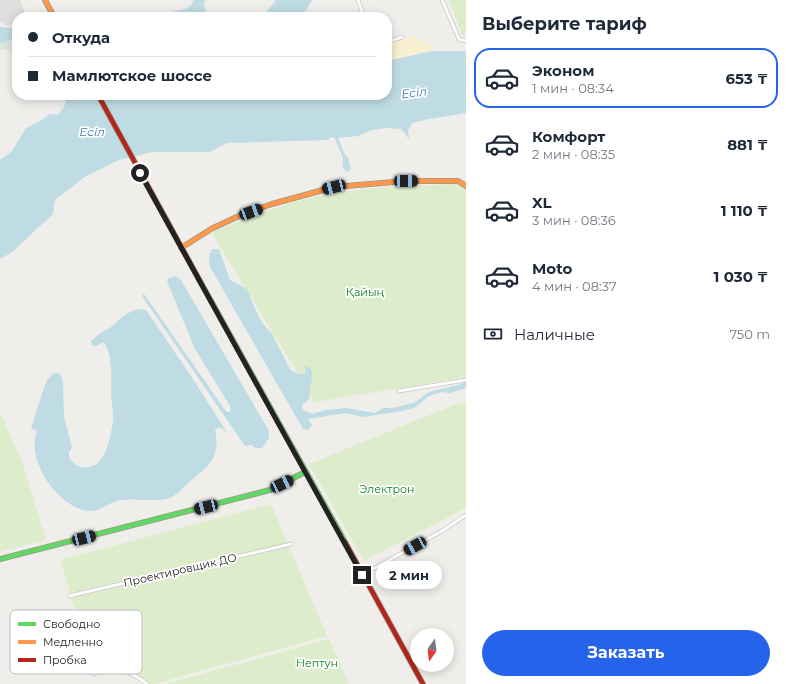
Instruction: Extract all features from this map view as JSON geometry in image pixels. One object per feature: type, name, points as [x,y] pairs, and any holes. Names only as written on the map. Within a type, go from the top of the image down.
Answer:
[{"type":"main road","points":[[45,0],[51,12]]},
{"type":"main road","points":[[101,100],[181,248],[423,684]]},
{"type":"main road","points":[[181,248],[211,229],[240,215],[272,204],[334,187],[413,181],[458,181],[466,186]]},
{"type":"main road","points":[[0,560],[270,490],[305,472]]},
{"type":"street","points":[[358,0],[362,12]]},
{"type":"street","points":[[442,0],[459,39],[466,41]]},
{"type":"street","points":[[392,40],[402,37]]},
{"type":"street","points":[[399,391],[466,380]]},
{"type":"street","points":[[362,575],[442,531],[466,515]]},
{"type":"street","name":"Проектировщик ДО","points":[[69,596],[291,544]]},
{"type":"street","points":[[131,674],[137,676],[147,684]]},
{"type":"shaded area","points":[[0,0],[20,0],[24,12],[12,12],[12,24],[7,26],[0,21]]},
{"type":"shaded area","points":[[12,40],[12,55],[9,49],[0,50],[0,43]]},
{"type":"green space","points":[[449,0],[466,0],[466,34],[462,35]]},
{"type":"green space","name":"Қайың","points":[[457,184],[466,190],[466,377],[315,402],[212,233],[272,209],[319,196],[365,189]]},
{"type":"green space","name":"Электрон","points":[[466,402],[466,508],[364,561],[309,464],[454,405]]},
{"type":"green space","points":[[0,412],[22,462],[46,540],[0,552]]},
{"type":"green space","points":[[271,504],[327,636],[152,684],[136,674],[142,674],[142,610],[75,610],[60,560]]},
{"type":"green space","name":"Нептун","points":[[329,639],[349,684],[165,684]]},
{"type":"sand","points":[[412,36],[434,46],[432,51],[392,60],[392,42]]},
{"type":"water","points":[[194,0],[205,0],[204,5],[206,12],[173,12],[188,7]]},
{"type":"water","points":[[276,0],[312,0],[305,12],[266,12]]},
{"type":"water","points":[[0,27],[12,27],[12,40],[0,43]]},
{"type":"water","name":"Есіл","points":[[432,51],[466,51],[466,113],[412,123],[408,131],[409,140],[401,129],[387,128],[372,130],[358,136],[338,138],[345,155],[348,157],[351,170],[347,172],[343,167],[343,158],[334,137],[331,137],[328,140],[227,143],[210,152],[152,152],[119,160],[86,176],[55,200],[53,214],[11,253],[0,259],[0,160],[12,151],[26,128],[42,120],[49,114],[58,115],[64,107],[66,100],[392,100],[392,60]]},
{"type":"water","points":[[212,249],[219,249],[230,280],[247,289],[259,318],[271,332],[290,369],[297,373],[305,374],[305,366],[311,369],[312,375],[310,396],[302,405],[303,410],[312,414],[326,410],[347,408],[375,413],[383,408],[393,408],[416,402],[427,393],[459,385],[466,381],[466,388],[450,393],[441,392],[429,396],[414,408],[402,411],[363,417],[346,413],[308,419],[312,425],[308,430],[303,429],[210,267],[209,255]]},
{"type":"water","points":[[176,276],[181,280],[269,431],[269,438],[262,448],[256,448],[251,445],[245,446],[142,296],[144,294],[225,410],[230,412],[230,406],[194,347],[169,286],[167,280]]},
{"type":"water","points":[[140,309],[146,310],[228,434],[222,428],[218,427],[215,431],[217,440],[216,448],[211,462],[178,492],[166,499],[120,500],[94,511],[78,508],[67,502],[47,481],[40,469],[36,455],[35,443],[37,431],[31,428],[47,380],[54,373],[59,373],[63,382],[64,416],[72,448],[69,452],[69,457],[79,467],[89,467],[100,461],[107,448],[113,421],[111,366],[109,353],[104,342],[96,346],[92,346],[91,341],[100,333],[110,328],[123,316]]},
{"type":"traffic: fast","points":[[201,283],[345,542]]},
{"type":"traffic: fast","points":[[0,559],[270,490],[305,472]]},
{"type":"traffic: slow","points":[[45,0],[51,12]]},
{"type":"traffic: slow","points":[[181,248],[211,229],[241,215],[272,204],[334,187],[406,181],[458,181],[466,186]]},
{"type":"traffic: jam","points":[[101,100],[201,283]]},
{"type":"traffic: jam","points":[[345,542],[423,684]]},
{"type":"route","points":[[140,173],[362,575]]}]
